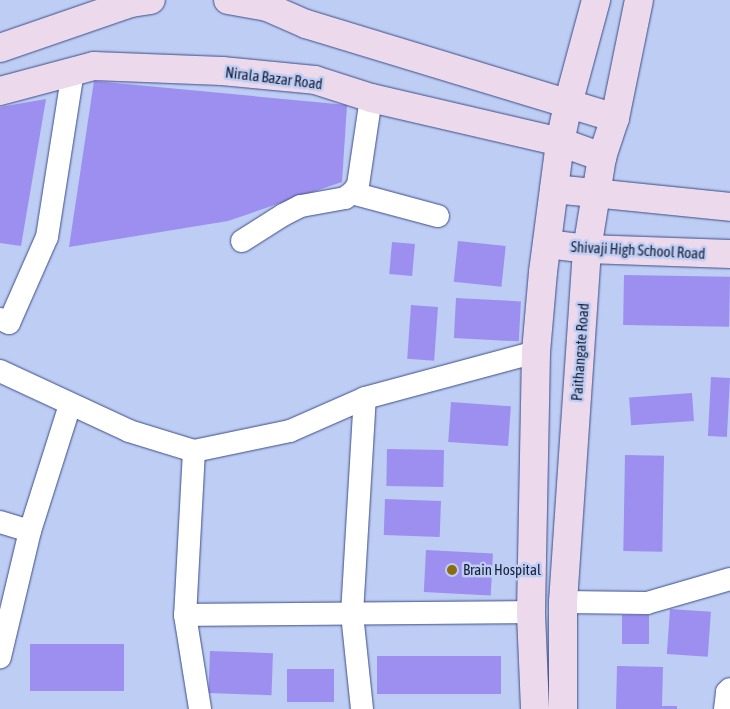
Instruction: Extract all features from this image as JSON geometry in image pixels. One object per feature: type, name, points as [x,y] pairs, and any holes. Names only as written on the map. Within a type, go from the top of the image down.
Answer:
[{"type":"street","points":[[228,0],[267,7],[306,24],[615,118]]},
{"type":"street","points":[[535,709],[531,612],[536,352],[560,142],[568,104],[596,0]]},
{"type":"street","name":"Paithangate Road","points":[[563,709],[563,602],[587,249],[602,157],[615,118],[639,0]]},
{"type":"street","points":[[0,48],[139,1]]},
{"type":"street","name":"Nirala Bazar Road","points":[[0,91],[94,66],[222,71],[315,80],[371,98],[560,142],[602,157]]},
{"type":"street","points":[[0,319],[9,323],[47,237],[73,71]]},
{"type":"street","points":[[242,241],[301,206],[345,198],[352,193],[358,185],[371,98]]},
{"type":"street","points":[[554,188],[730,207]]},
{"type":"street","points":[[352,193],[438,216]]},
{"type":"street","name":"Shivaji High School Road","points":[[547,244],[587,249],[730,254]]},
{"type":"street","points":[[0,371],[129,432],[194,451],[290,432],[365,398],[536,352]]},
{"type":"street","points":[[362,709],[352,614],[365,398]]},
{"type":"street","points":[[0,657],[30,531],[70,405]]},
{"type":"street","points":[[194,451],[185,615],[200,709]]},
{"type":"street","points":[[0,522],[30,531]]},
{"type":"street","points":[[563,602],[647,602],[730,579]]},
{"type":"street","points":[[185,615],[531,612]]},
{"type":"street","points":[[725,709],[726,695],[730,689]]},
{"type":"building","points":[[94,81],[347,105],[342,182],[228,221],[69,247]]},
{"type":"building","points":[[46,99],[21,246],[0,243],[0,107]]},
{"type":"building","points":[[458,241],[506,246],[501,287],[454,282]]},
{"type":"building","points":[[392,242],[415,244],[412,276],[389,274]]},
{"type":"building","points":[[624,275],[730,277],[729,327],[623,325]]},
{"type":"building","points":[[456,298],[521,301],[519,341],[454,338]]},
{"type":"building","points":[[411,305],[438,307],[434,361],[407,359]]},
{"type":"building","points":[[711,377],[730,378],[727,437],[708,436]]},
{"type":"building","points":[[692,393],[694,421],[631,425],[629,397]]},
{"type":"building","points":[[451,402],[511,406],[508,446],[448,442]]},
{"type":"building","points":[[387,449],[444,450],[443,487],[386,486]]},
{"type":"building","points":[[625,455],[664,456],[662,552],[623,551]]},
{"type":"building","points":[[385,499],[441,501],[440,537],[384,535]]},
{"type":"building","points":[[426,550],[493,554],[491,595],[424,592]]},
{"type":"building","points":[[670,609],[711,612],[708,657],[667,654]]},
{"type":"building","points":[[622,615],[649,615],[649,644],[622,644]]},
{"type":"building","points":[[30,644],[124,644],[124,691],[30,691]]},
{"type":"building","points":[[210,651],[273,653],[271,695],[209,693]]},
{"type":"building","points":[[377,656],[501,656],[501,694],[377,694]]},
{"type":"building","points":[[617,666],[663,667],[662,706],[677,706],[677,709],[616,709]]},
{"type":"building","points":[[287,669],[334,669],[334,702],[287,702]]},
{"type":"place","name":"Brain Hospital","points":[[452,570]]}]
